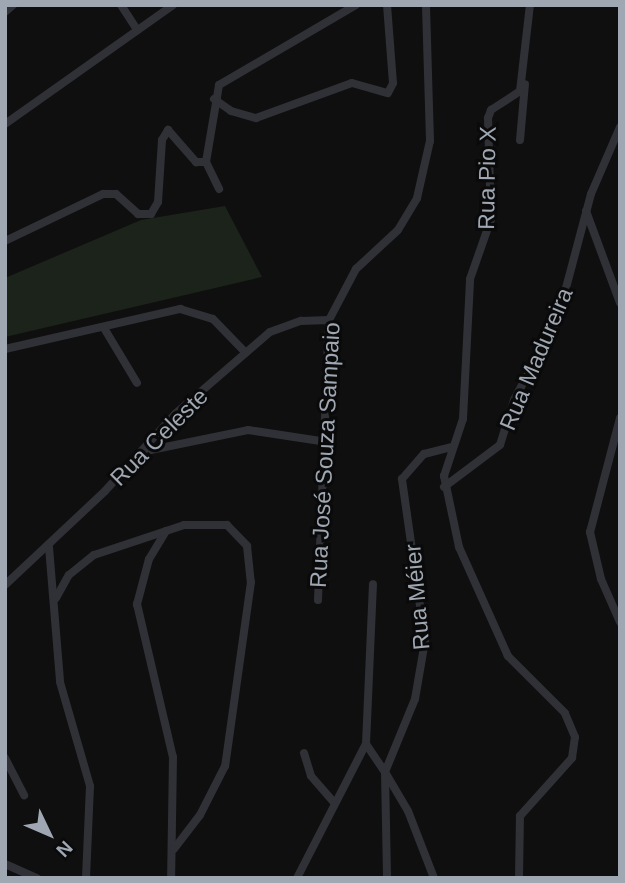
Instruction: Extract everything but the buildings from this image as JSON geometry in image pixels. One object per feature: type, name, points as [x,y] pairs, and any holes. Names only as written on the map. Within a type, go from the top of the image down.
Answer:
[{"type":"street","points":[[5,12],[13,5]]},
{"type":"street","points":[[121,5],[137,30]]},
{"type":"street","points":[[5,124],[173,5]]},
{"type":"street","points":[[219,189],[206,162],[214,99],[226,79],[356,5]]},
{"type":"street","points":[[214,99],[231,111],[256,118],[352,83],[388,93],[393,83],[387,5]]},
{"type":"street","name":"Rua José Souza Sampaio","points":[[318,600],[327,442],[329,320],[356,269],[398,230],[417,198],[430,142],[425,5]]},
{"type":"street","name":"Rua Pio X","points":[[452,447],[463,419],[470,279],[491,219],[488,118],[495,106],[516,97],[530,5]]},
{"type":"street","points":[[520,71],[525,87],[520,140]]},
{"type":"street","name":"Rua Madureira","points":[[444,487],[500,445],[514,400],[558,318],[586,211],[620,127]]},
{"type":"street","points":[[5,242],[103,194],[116,194],[138,214],[151,214],[158,202],[162,140],[168,130],[197,162],[206,162]]},
{"type":"street","points":[[586,211],[620,303]]},
{"type":"street","points":[[5,349],[180,309],[198,312],[226,329],[246,353]]},
{"type":"street","name":"Rua Celeste","points":[[5,585],[49,547],[141,452],[246,353],[283,325],[329,320]]},
{"type":"street","points":[[104,328],[138,383]]},
{"type":"street","points":[[620,418],[590,532],[601,579],[620,622]]},
{"type":"street","points":[[141,452],[248,430],[327,442]]},
{"type":"street","points":[[452,447],[444,487],[459,547],[508,656],[565,713],[575,737],[572,758],[520,816],[519,878]]},
{"type":"street","name":"Rua Méier","points":[[385,772],[415,699],[425,641],[402,479],[424,454],[452,447]]},
{"type":"street","points":[[56,598],[69,575],[94,555],[166,531],[214,522],[227,525],[247,546],[253,564],[225,766],[200,815],[174,849]]},
{"type":"street","points":[[166,531],[149,559],[137,604],[173,757],[174,849],[171,878]]},
{"type":"street","points":[[49,547],[56,598],[60,682],[90,786],[86,878]]},
{"type":"street","points":[[298,878],[333,801],[366,744],[373,584]]},
{"type":"street","points":[[366,744],[408,811],[434,878]]},
{"type":"street","points":[[304,752],[310,776],[333,801]]},
{"type":"street","points":[[5,758],[24,795]]},
{"type":"street","points":[[385,772],[387,878]]},
{"type":"street","points":[[5,864],[37,878]]},
{"type":"shaded area","points":[[225,206],[262,277],[5,337],[5,278],[141,220]]}]
